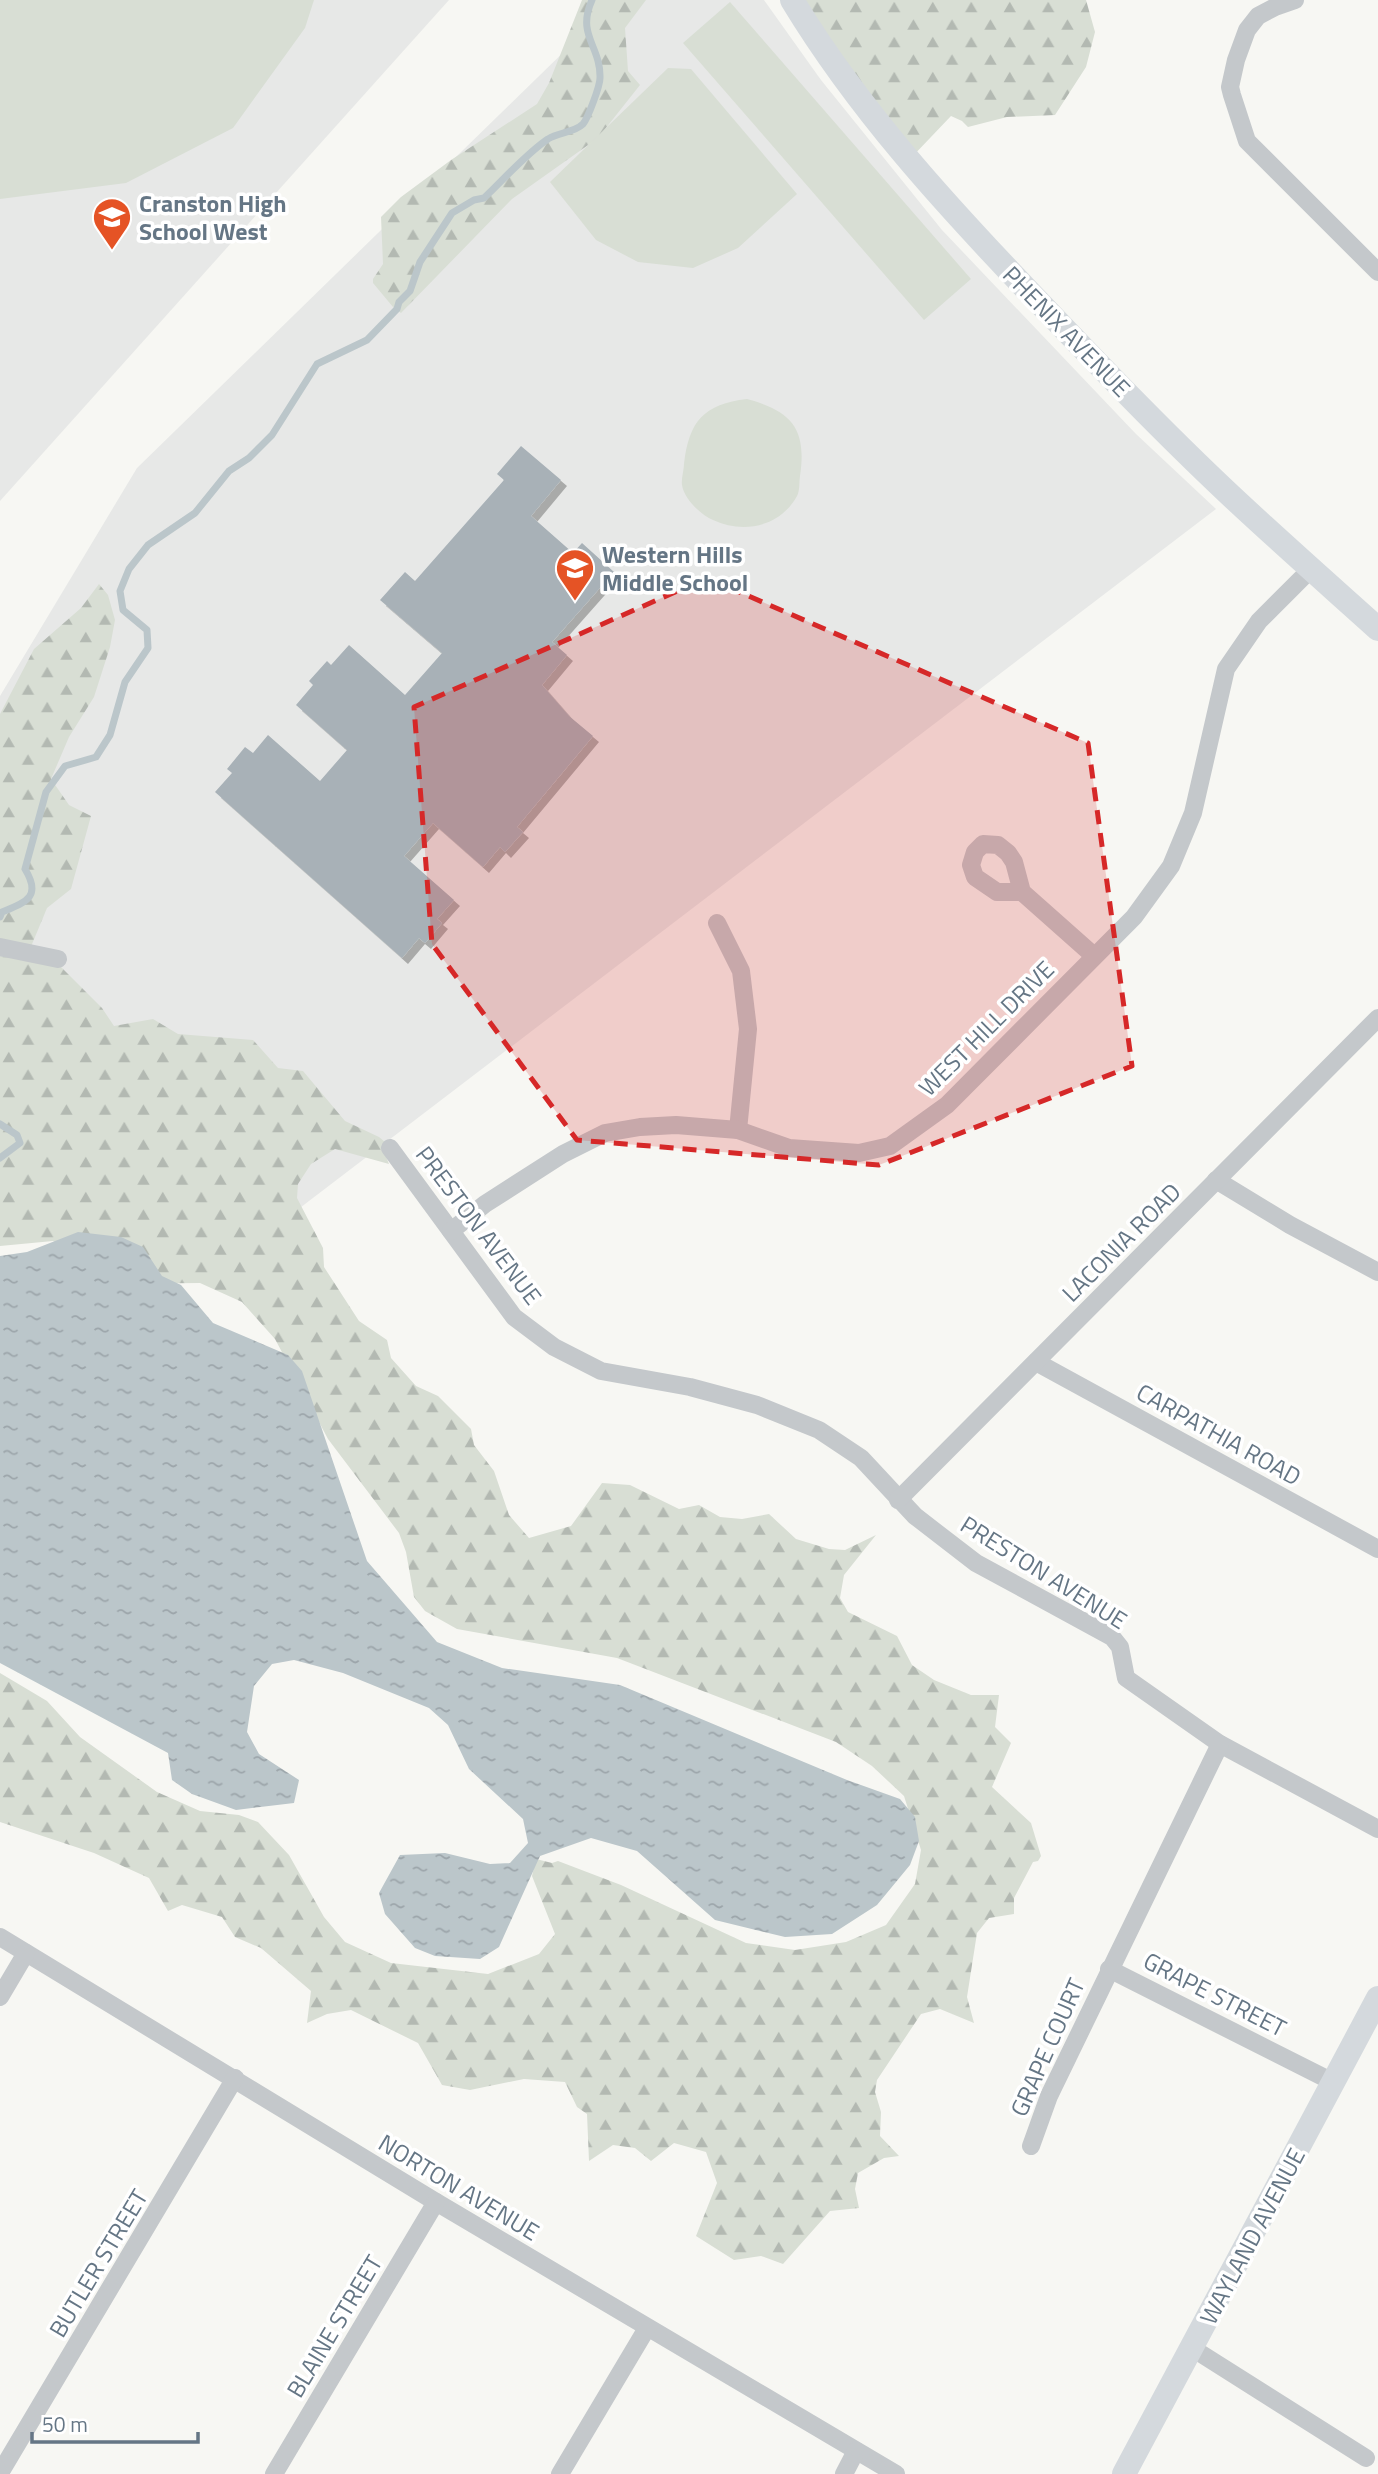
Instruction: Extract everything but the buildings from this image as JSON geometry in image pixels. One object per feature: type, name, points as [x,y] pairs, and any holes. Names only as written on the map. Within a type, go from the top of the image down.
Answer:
[{"type":"main road","name":"PHENIX AVENUE","points":[[792,0],[823,51],[870,113],[971,231],[1084,351],[1229,494],[1378,629]]},
{"type":"main road","name":"WAYLAND AVENUE","points":[[1124,2474],[1378,1998]]},
{"type":"street","points":[[1295,0],[1258,16],[1247,30],[1236,60],[1230,87],[1232,95],[1247,141],[1378,272]]},
{"type":"street","name":"WEST HILL DRIVE","points":[[451,1231],[485,1204],[563,1154],[605,1133],[676,1125],[738,1130],[789,1148],[859,1153],[890,1146],[947,1105],[1093,955],[1134,917],[1171,866],[1193,813],[1226,668],[1259,621],[1311,569]]},
{"type":"street","points":[[1022,892],[1093,955]]},
{"type":"street","points":[[718,923],[741,971],[748,1029],[738,1130]]},
{"type":"street","points":[[0,947],[58,959]]},
{"type":"street","name":"LACONIA ROAD","points":[[898,1500],[1378,1018]]},
{"type":"street","name":"PRESTON AVENUE","points":[[390,1148],[514,1317],[554,1347],[601,1371],[690,1387],[757,1405],[819,1430],[861,1458],[915,1516],[976,1563],[1112,1637],[1120,1647],[1126,1678],[1220,1744],[1378,1829]]},
{"type":"street","points":[[1216,1180],[1290,1225],[1378,1272]]},
{"type":"street","name":"CARPATHIA ROAD","points":[[1036,1362],[1378,1549]]},
{"type":"street","name":"GRAPE STREET","points":[[1220,1744],[1109,1969],[1334,2082]]},
{"type":"street","name":"NORTON AVENUE","points":[[0,1937],[436,2202],[896,2474]]},
{"type":"street","points":[[0,1997],[26,1953]]},
{"type":"street","name":"GRAPE COURT","points":[[1031,2146],[1049,2096],[1109,1969]]},
{"type":"street","name":"BUTLER STREET","points":[[0,2473],[235,2078]]},
{"type":"street","name":"BLAINE STREET","points":[[274,2474],[436,2202]]},
{"type":"street","points":[[560,2474],[647,2328]]},
{"type":"street","points":[[1192,2348],[1366,2458]]},
{"type":"street","points":[[844,2474],[856,2451]]},
{"type":"highlighted area","points":[[707,578],[1088,743],[1132,1066],[879,1165],[577,1140],[432,944],[414,707]]},
{"type":"shaded area","name":"Cranston High School West","points":[[0,0],[449,0],[0,501]]},
{"type":"shaded area","name":"Western Hills Middle School","points":[[617,0],[764,0],[821,80],[942,230],[1136,434],[1216,509],[208,1278],[0,1088],[0,696],[137,468]]},
{"type":"green space","points":[[0,0],[314,0],[305,28],[233,128],[126,183],[0,199]]},
{"type":"green space","points":[[582,0],[646,0],[625,28],[628,71],[640,85],[598,138],[512,199],[401,313],[373,283],[383,264],[381,217],[401,197],[451,160],[537,104],[549,83]]},
{"type":"green space","points":[[790,0],[1086,0],[1095,32],[1086,67],[1055,115],[1007,117],[968,127],[951,116],[910,159]]},
{"type":"green space","points":[[730,2],[971,279],[924,320],[683,43]]},
{"type":"green space","points":[[668,68],[691,69],[797,194],[738,248],[693,268],[638,262],[596,240],[550,182]]},
{"type":"green space","points":[[747,399],[775,409],[793,424],[801,446],[802,460],[799,492],[790,507],[771,521],[736,527],[713,520],[698,510],[686,496],[682,480],[686,449],[701,417],[720,405]]},
{"type":"green space","points":[[99,584],[108,595],[115,620],[110,647],[94,697],[69,737],[51,779],[69,805],[91,816],[71,889],[47,908],[30,949],[57,963],[102,1008],[114,1026],[153,1019],[178,1034],[253,1040],[278,1068],[303,1071],[345,1121],[385,1142],[383,1149],[389,1164],[335,1149],[311,1164],[298,1184],[297,1198],[323,1248],[324,1267],[359,1321],[387,1340],[391,1358],[416,1386],[438,1396],[471,1429],[474,1445],[494,1471],[509,1515],[529,1538],[571,1526],[602,1483],[630,1485],[679,1509],[699,1505],[720,1517],[742,1519],[769,1514],[796,1539],[829,1549],[845,1550],[876,1535],[844,1575],[840,1598],[848,1612],[897,1636],[912,1665],[934,1680],[971,1695],[999,1695],[995,1727],[1011,1743],[992,1787],[1031,1823],[1041,1856],[1038,1861],[1033,1862],[1014,1898],[1014,1914],[989,1918],[977,1933],[967,1997],[974,2023],[940,2009],[921,2014],[877,2080],[875,2092],[881,2112],[880,2136],[899,2156],[884,2158],[858,2173],[855,2189],[859,2208],[830,2211],[783,2264],[761,2256],[734,2260],[696,2236],[717,2183],[706,2152],[674,2143],[651,2161],[635,2148],[613,2145],[589,2161],[587,2114],[577,2107],[565,2082],[524,2079],[470,2090],[442,2085],[418,2043],[351,2010],[327,2014],[307,2023],[311,1991],[261,1948],[235,1937],[222,1917],[182,1905],[168,1911],[149,1878],[94,1853],[0,1822],[0,1673],[47,1701],[80,1737],[157,1792],[200,1811],[239,1815],[258,1822],[289,1855],[324,1917],[345,1942],[391,1963],[488,1974],[539,1954],[555,1934],[532,1876],[536,1859],[552,1863],[558,1861],[621,1885],[746,1943],[795,1950],[846,1942],[886,1925],[915,1884],[921,1850],[904,1796],[872,1766],[836,1742],[617,1658],[457,1629],[425,1611],[414,1597],[406,1552],[399,1533],[328,1439],[275,1339],[242,1302],[200,1283],[112,1284],[68,1249],[53,1241],[0,1246],[0,714],[34,649],[81,608]]},
{"type":"water","points":[[78,1232],[121,1237],[143,1247],[162,1276],[181,1285],[213,1323],[288,1355],[302,1371],[367,1561],[437,1642],[502,1668],[620,1685],[847,1780],[900,1799],[915,1817],[919,1841],[910,1865],[877,1905],[832,1934],[785,1937],[715,1920],[637,1851],[591,1838],[540,1856],[499,1947],[480,1959],[435,1956],[415,1948],[385,1914],[379,1893],[400,1855],[445,1853],[490,1864],[510,1863],[528,1843],[523,1819],[469,1769],[448,1725],[429,1708],[343,1673],[294,1660],[272,1664],[254,1686],[247,1732],[259,1754],[299,1780],[294,1803],[236,1810],[192,1794],[172,1780],[168,1753],[0,1663],[0,1256],[27,1252]]},
{"type":"waterway","points":[[0,917],[2,912],[18,905],[32,892],[30,878],[25,869],[46,792],[65,766],[96,757],[110,735],[125,682],[148,648],[147,630],[123,610],[120,591],[129,569],[148,545],[195,513],[229,471],[249,458],[272,435],[317,364],[367,340],[397,309],[399,302],[410,291],[420,262],[452,213],[474,200],[484,198],[548,139],[583,124],[600,78],[597,57],[588,32],[588,12],[592,0]]},
{"type":"waterway","points":[[0,1124],[17,1135],[20,1143],[0,1158]]},
{"type":"place","name":"Cranston High School West","points":[[112,251]]},
{"type":"place","name":"Western Hills Middle School","points":[[575,602]]}]
